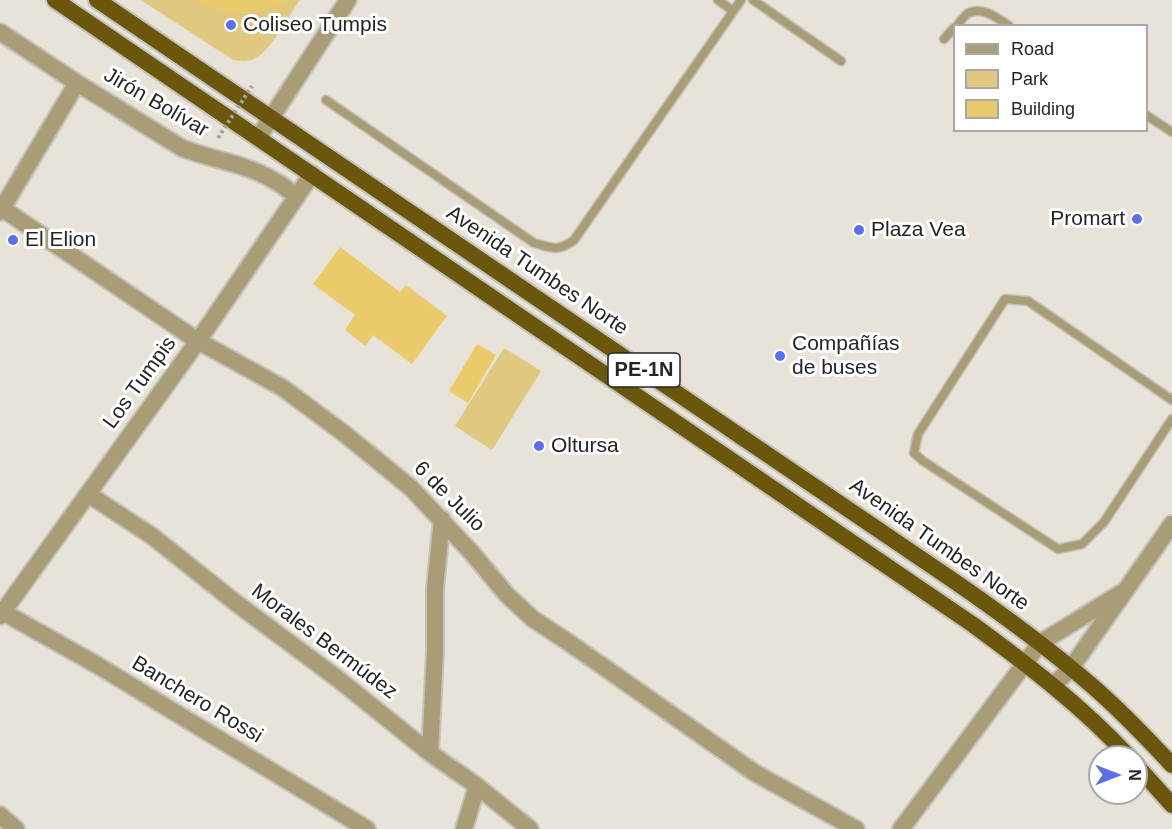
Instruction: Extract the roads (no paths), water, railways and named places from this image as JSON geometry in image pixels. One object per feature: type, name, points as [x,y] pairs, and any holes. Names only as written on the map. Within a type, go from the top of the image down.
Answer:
[{"type":"highway","name":"PE-1N","points":[[55,0],[972,624],[1053,686],[1117,745]]},
{"type":"highway","name":"Avenida Tumbes Norte","points":[[97,0],[951,579],[1071,668],[1138,729],[1172,765]]},
{"type":"highway","points":[[1148,778],[1172,804]]},
{"type":"street","points":[[258,138],[348,0]]},
{"type":"street","name":"Jirón Bolívar","points":[[0,32],[182,148],[254,170],[274,180],[297,197]]},
{"type":"street","points":[[1,209],[77,83]]},
{"type":"street","name":"Los Tumpis","points":[[1,614],[198,341],[312,174]]},
{"type":"street","name":"6 de Julio","points":[[1,209],[198,341],[283,388],[411,488],[442,519],[507,595],[533,619],[755,773],[856,829]]},
{"type":"street","name":"Morales Bermúdez","points":[[88,494],[152,536],[530,829]]},
{"type":"street","points":[[430,753],[435,652],[435,588],[442,519]]},
{"type":"street","points":[[1053,686],[1071,668],[1172,524]]},
{"type":"street","points":[[901,829],[1040,643],[1126,590]]},
{"type":"street","name":"Banchero Rossi","points":[[1,614],[97,665],[367,829]]},
{"type":"street","points":[[464,829],[477,786]]},
{"type":"street","points":[[0,815],[16,829]]},
{"type":"lane","points":[[718,0],[733,11]]},
{"type":"lane","points":[[326,100],[534,243],[551,248],[564,248],[574,240],[741,0]]},
{"type":"lane","points":[[753,0],[841,60]]},
{"type":"lane","points":[[959,24],[968,14],[980,12],[992,15],[1006,24]]},
{"type":"lane","points":[[944,39],[953,30]]},
{"type":"lane","points":[[1148,116],[1172,132]]},
{"type":"lane","points":[[1172,400],[1028,301],[1005,298],[918,434],[914,453],[1058,549],[1082,544],[1104,522],[1172,419]]},
{"type":"place","name":"Coliseo Tumpis","points":[[231,25]]},
{"type":"place","name":"Promart","points":[[1137,219]]},
{"type":"place","name":"Plaza Vea","points":[[859,230]]},
{"type":"place","name":"El Elion","points":[[13,240]]},
{"type":"place","name":"Compañías de buses","points":[[780,356]]},
{"type":"place","name":"Oltursa","points":[[539,446]]}]
